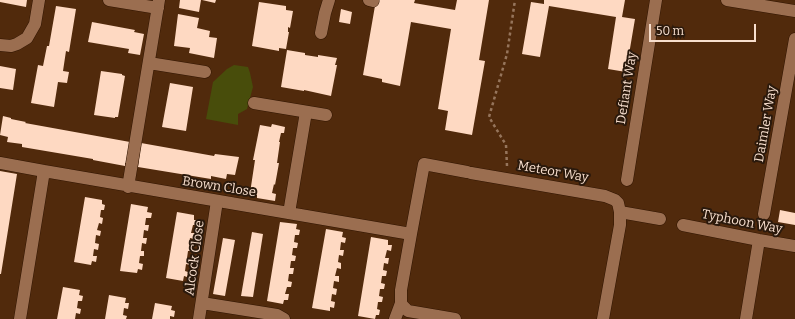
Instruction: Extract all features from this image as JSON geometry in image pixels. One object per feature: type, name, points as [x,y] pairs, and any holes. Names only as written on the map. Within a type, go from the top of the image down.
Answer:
[{"type":"street","points":[[0,45],[11,46],[27,38],[35,24],[39,0]]},
{"type":"street","points":[[109,0],[159,4],[128,186]]},
{"type":"street","points":[[320,33],[329,0]]},
{"type":"street","name":"Defiant Way","points":[[627,180],[656,0]]},
{"type":"street","points":[[726,0],[771,3],[795,11]]},
{"type":"street","name":"Daimler Way","points":[[764,214],[795,39]]},
{"type":"street","points":[[150,63],[205,72]]},
{"type":"street","points":[[254,103],[326,115]]},
{"type":"street","points":[[289,213],[306,112]]},
{"type":"street","name":"Brown Close","points":[[0,162],[128,186],[411,234]]},
{"type":"street","name":"Meteor Way","points":[[411,234],[424,164],[605,196],[615,200],[618,203],[620,212]]},
{"type":"street","points":[[20,319],[44,171]]},
{"type":"street","name":"Alcock Close","points":[[200,319],[218,201]]},
{"type":"street","points":[[603,319],[620,225],[620,212],[660,220]]},
{"type":"street","name":"Typhoon Way","points":[[683,225],[795,246]]},
{"type":"street","points":[[395,319],[401,302],[401,290],[411,234]]},
{"type":"street","points":[[746,319],[759,240]]},
{"type":"street","points":[[401,302],[408,311],[455,319]]},
{"type":"street","points":[[202,303],[277,315],[284,319]]},
{"type":"path","points":[[508,179],[506,145],[489,117],[507,54],[515,0]]},
{"type":"green space","points":[[234,65],[248,67],[250,73],[253,87],[247,109],[238,114],[238,125],[206,119],[213,82],[227,69]]},
{"type":"building","points":[[0,0],[27,0],[26,7],[0,2]]},
{"type":"building","points":[[180,0],[201,0],[199,12],[179,8]]},
{"type":"building","points":[[202,0],[216,0],[215,3]]},
{"type":"building","points":[[376,0],[415,0],[414,3],[455,10],[457,0],[489,0],[479,60],[485,61],[472,135],[445,130],[448,111],[438,109],[451,29],[411,22],[400,86],[382,82],[382,79],[363,75]]},
{"type":"building","points":[[544,0],[625,0],[622,17],[635,19],[626,72],[608,69],[616,17],[549,6],[540,57],[522,54],[531,2],[544,4]]},
{"type":"building","points":[[259,2],[286,6],[286,10],[293,11],[290,28],[288,27],[289,32],[286,49],[279,48],[279,51],[252,46]]},
{"type":"building","points":[[56,6],[76,9],[69,52],[66,51],[63,71],[69,72],[67,83],[58,82],[54,107],[31,103],[38,65],[43,66],[47,46],[49,46]]},
{"type":"building","points":[[341,9],[352,12],[350,24],[339,22]]},
{"type":"building","points":[[178,14],[199,18],[197,28],[210,31],[209,37],[217,38],[214,58],[189,53],[190,48],[174,46]]},
{"type":"building","points":[[92,22],[135,30],[134,32],[144,34],[140,55],[128,53],[129,49],[88,42]]},
{"type":"building","points":[[287,50],[305,53],[305,55],[318,57],[318,55],[337,58],[331,96],[281,87]]},
{"type":"building","points":[[0,66],[16,69],[13,90],[0,88]]},
{"type":"building","points":[[101,71],[122,74],[125,76],[118,117],[115,118],[94,115]]},
{"type":"building","points":[[170,83],[193,87],[186,131],[162,127]]},
{"type":"building","points":[[3,116],[26,122],[25,123],[130,142],[125,166],[22,147],[22,144],[7,142],[8,137],[0,135]]},
{"type":"building","points":[[272,124],[285,127],[284,133],[281,133],[279,142],[277,163],[279,163],[272,193],[276,194],[275,201],[257,198],[257,195],[250,193],[255,160],[253,160],[260,125],[271,127]]},
{"type":"building","points":[[141,143],[214,156],[215,154],[239,157],[235,175],[227,174],[226,179],[211,176],[211,179],[138,167]]},
{"type":"building","points":[[0,171],[17,174],[1,274],[0,274]]},
{"type":"building","points":[[85,197],[102,200],[102,204],[105,205],[104,210],[101,210],[100,217],[103,218],[102,224],[99,223],[97,230],[101,231],[100,236],[96,235],[95,243],[99,244],[98,250],[94,249],[93,256],[97,256],[96,262],[92,261],[91,265],[74,262]]},
{"type":"building","points":[[131,204],[148,207],[147,212],[152,213],[151,218],[146,218],[145,225],[149,225],[148,231],[144,230],[143,238],[147,238],[146,244],[142,243],[141,251],[144,251],[144,256],[140,256],[139,263],[143,264],[142,270],[138,269],[137,273],[120,271]]},
{"type":"building","points":[[780,210],[795,213],[795,225],[778,222]]},
{"type":"building","points":[[177,212],[194,215],[194,220],[197,220],[196,225],[193,225],[191,233],[195,233],[194,239],[190,238],[189,245],[193,246],[192,251],[188,251],[187,258],[191,259],[190,265],[186,264],[185,271],[188,272],[187,277],[184,276],[183,281],[166,278]]},
{"type":"building","points":[[280,222],[297,224],[296,229],[300,230],[299,235],[295,235],[294,242],[298,243],[297,248],[293,248],[292,255],[296,256],[295,261],[291,261],[290,268],[294,268],[293,274],[289,274],[288,281],[292,282],[291,287],[287,287],[285,294],[289,294],[288,300],[284,300],[283,304],[267,301]]},
{"type":"building","points":[[326,229],[343,232],[342,237],[346,238],[345,243],[341,242],[340,250],[344,250],[343,256],[339,255],[338,262],[341,263],[341,269],[337,268],[335,276],[339,276],[339,282],[334,281],[333,288],[337,289],[336,295],[332,294],[331,301],[335,302],[334,308],[330,307],[330,311],[312,308]]},
{"type":"building","points":[[252,232],[263,234],[253,297],[241,296]]},
{"type":"building","points":[[371,237],[388,240],[388,245],[392,245],[391,251],[387,250],[385,258],[389,258],[388,264],[384,263],[383,270],[387,271],[386,276],[382,276],[381,283],[385,284],[384,289],[380,289],[379,296],[383,297],[382,302],[378,302],[377,309],[380,310],[379,315],[376,315],[375,319],[358,316]]},
{"type":"building","points":[[223,238],[235,240],[225,296],[213,294]]},
{"type":"building","points":[[63,287],[80,290],[79,295],[83,296],[82,301],[78,301],[77,308],[81,309],[80,314],[76,313],[75,319],[57,319]]},
{"type":"building","points":[[109,295],[126,298],[125,303],[129,303],[128,309],[124,308],[123,315],[127,316],[126,319],[105,319]]},
{"type":"building","points":[[155,303],[172,306],[171,310],[175,311],[174,317],[170,316],[170,319],[152,319]]}]
